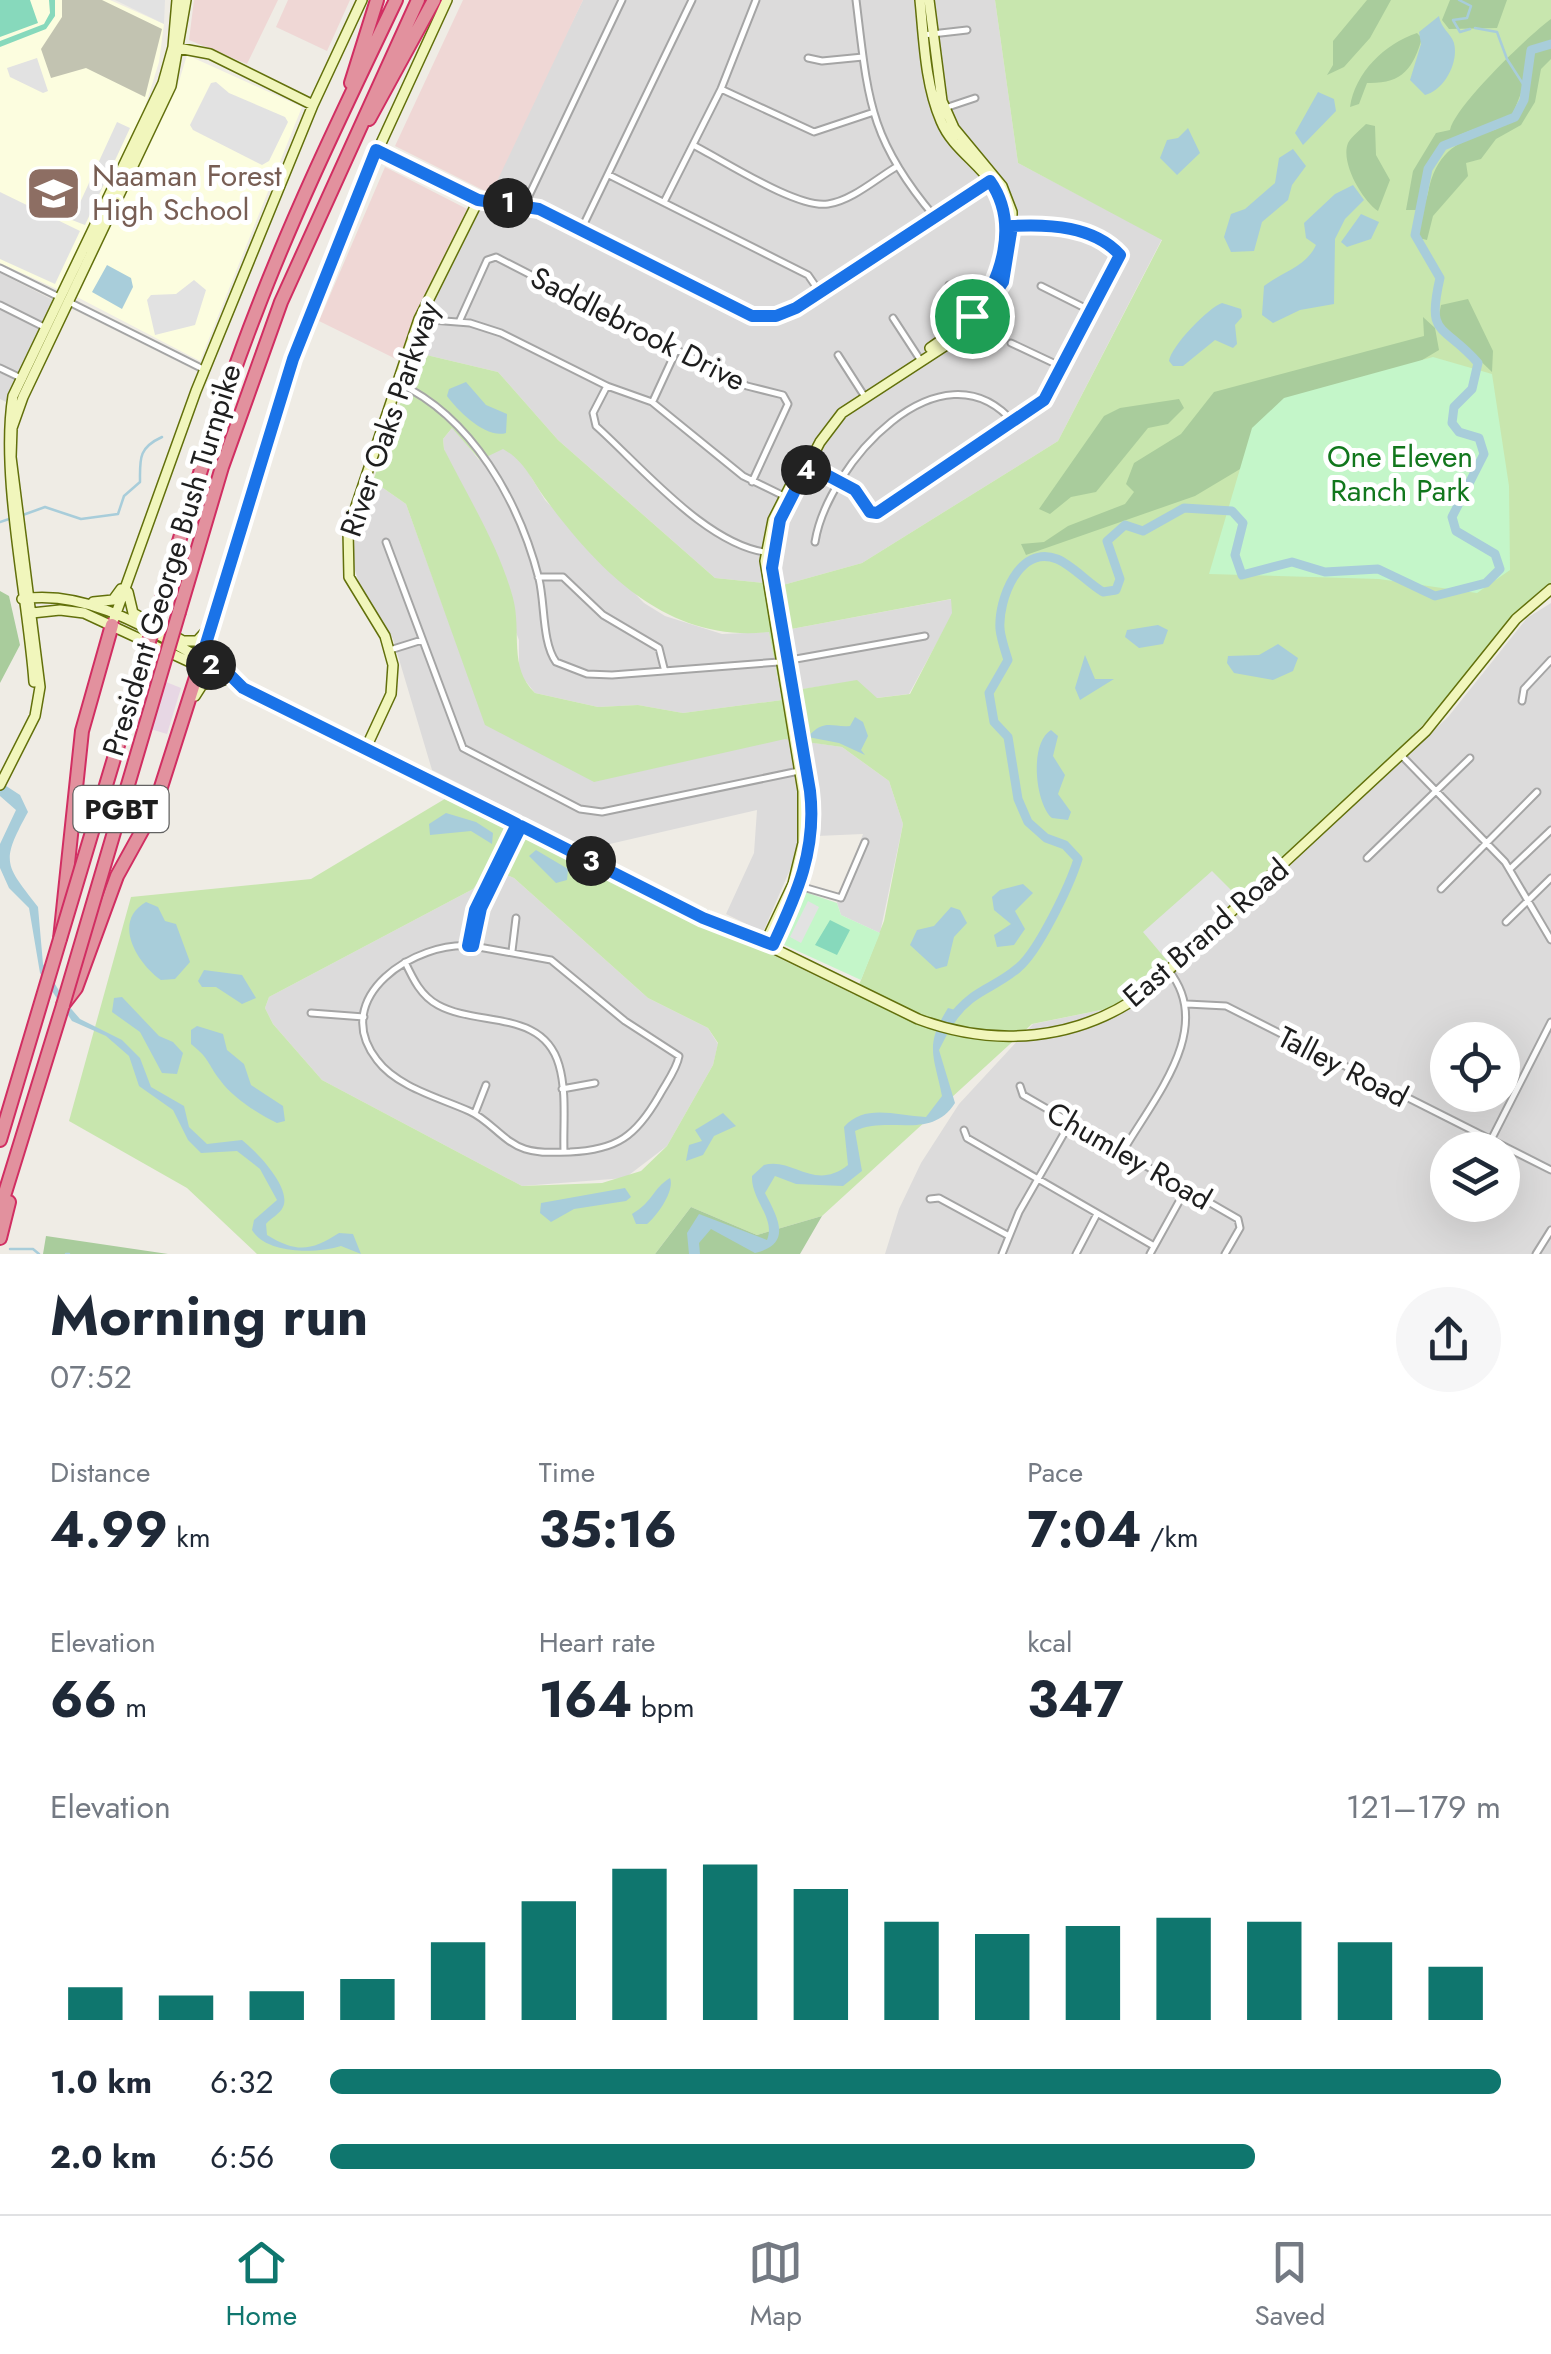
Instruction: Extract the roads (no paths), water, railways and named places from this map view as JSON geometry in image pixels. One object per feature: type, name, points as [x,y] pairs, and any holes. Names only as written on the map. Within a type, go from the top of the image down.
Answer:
[{"type":"highway","points":[[346,106],[377,0]]},
{"type":"highway","name":"President George Bush Turnpike","points":[[0,1140],[243,345],[396,0]]},
{"type":"highway","name":"President George Bush Turnpike","points":[[0,1209],[222,468],[280,302],[418,0]]},
{"type":"highway","points":[[349,144],[361,133],[396,74],[434,0]]},
{"type":"highway","points":[[60,939],[82,732],[114,620]]},
{"type":"highway","points":[[63,1005],[76,988],[117,876],[164,784],[200,664]]},
{"type":"highway","points":[[0,1238],[15,1180],[17,1150]]},
{"type":"main road","points":[[177,0],[177,47]]},
{"type":"main road","points":[[26,380],[153,117],[172,86],[186,0]]},
{"type":"main road","points":[[114,620],[205,370],[313,105],[362,0]]},
{"type":"main road","points":[[200,664],[293,359],[376,150],[447,0]]},
{"type":"main road","points":[[769,943],[797,885],[804,824],[803,770],[769,553],[787,498],[834,422],[863,395],[974,319],[1003,282],[1010,204],[941,110],[920,0]]},
{"type":"main road","points":[[928,34],[929,0]]},
{"type":"main road","points":[[177,47],[210,54],[313,105]]},
{"type":"main road","points":[[376,150],[478,200],[525,204],[752,316],[785,314],[993,179]]},
{"type":"main road","name":"River Oaks Parkway","points":[[390,650],[353,589],[346,542],[419,319],[478,200]]},
{"type":"main road","points":[[2,782],[28,731],[34,682],[27,598],[6,458],[26,380],[47,328],[65,300]]},
{"type":"main road","points":[[136,555],[127,600],[133,613],[190,642],[202,637],[213,615]]},
{"type":"main road","points":[[86,601],[108,602],[118,596],[136,555]]},
{"type":"main road","name":"East Brand Road","points":[[27,598],[86,601],[228,681],[703,918],[769,943],[918,1019],[957,1032],[994,1037],[1055,1032],[1110,1014],[1170,970],[1401,755],[1453,702],[1528,606],[1551,590]]},
{"type":"main road","name":"East Brand Road","points":[[29,614],[77,612],[114,620]]},
{"type":"main road","points":[[364,750],[391,694],[390,650]]},
{"type":"main road","points":[[186,711],[202,685],[228,681]]},
{"type":"street","points":[[525,204],[622,0]]},
{"type":"street","points":[[581,230],[692,0]]},
{"type":"street","points":[[664,200],[721,90],[756,0]]},
{"type":"street","points":[[856,0],[871,113],[897,166],[934,216]]},
{"type":"street","points":[[928,34],[968,30]]},
{"type":"street","points":[[808,58],[822,61],[863,57]]},
{"type":"street","points":[[721,90],[778,120],[814,132],[871,113]]},
{"type":"street","points":[[941,110],[975,98]]},
{"type":"street","points":[[693,145],[802,200],[823,205],[840,201],[897,166]]},
{"type":"street","points":[[609,175],[808,275],[820,292]]},
{"type":"street","points":[[806,464],[855,490],[870,512],[884,509],[1044,400],[1120,255],[1112,247],[1061,226],[1009,227]]},
{"type":"street","name":"Saddlebrook Drive","points":[[459,322],[491,256],[748,386],[786,397],[788,404],[752,482]]},
{"type":"street","points":[[0,268],[205,370]]},
{"type":"street","points":[[949,285],[974,319]]},
{"type":"street","points":[[1041,286],[1091,311]]},
{"type":"street","points":[[0,305],[47,328]]},
{"type":"street","points":[[893,318],[920,358]]},
{"type":"street","points":[[419,319],[430,324],[459,322],[501,333],[606,386],[652,402],[752,482],[787,498]]},
{"type":"street","points":[[1011,343],[1062,367]]},
{"type":"street","points":[[652,402],[677,349]]},
{"type":"street","points":[[838,355],[863,395]]},
{"type":"street","points":[[0,368],[26,380]]},
{"type":"street","points":[[398,383],[450,415],[477,446],[538,577],[552,659],[594,675],[784,661],[925,636]]},
{"type":"street","points":[[606,386],[593,413],[596,426],[709,526],[769,553]]},
{"type":"street","points":[[815,542],[818,526],[860,448],[935,396],[952,391],[986,400],[1014,423]]},
{"type":"street","points":[[386,542],[463,748],[580,809],[602,812],[803,770]]},
{"type":"street","points":[[538,577],[563,577],[603,615],[659,648],[664,668]]},
{"type":"street","points":[[390,650],[422,640]]},
{"type":"street","points":[[890,642],[892,656]]},
{"type":"street","points":[[1522,701],[1524,689],[1551,660]]},
{"type":"street","points":[[1401,755],[1510,869],[1551,940]]},
{"type":"street","points":[[1367,858],[1470,758]]},
{"type":"street","points":[[1441,889],[1537,792]]},
{"type":"street","points":[[470,946],[475,910],[519,825]]},
{"type":"street","points":[[1510,869],[1551,830]]},
{"type":"street","points":[[797,885],[841,898],[865,842]]},
{"type":"street","points":[[1506,922],[1551,878]]},
{"type":"street","points":[[512,951],[516,918]]},
{"type":"street","points":[[470,946],[556,962],[625,1021],[676,1052],[680,1060],[633,1135],[605,1150],[522,1149],[474,1113],[400,1079],[382,1066],[366,1040],[364,1017],[377,984],[405,962],[439,947],[470,946]]},
{"type":"street","points":[[405,962],[418,986],[438,1005],[518,1024],[538,1035],[556,1056],[562,1088],[564,1152]]},
{"type":"street","points":[[1122,1152],[1183,1046],[1187,1004],[1170,970]]},
{"type":"street","name":"Talley Road","points":[[1187,1004],[1226,1006],[1471,1132]]},
{"type":"street","points":[[311,1013],[364,1017]]},
{"type":"street","points":[[1495,1132],[1551,1022]]},
{"type":"street","points":[[562,1088],[595,1083]]},
{"type":"street","points":[[474,1113],[486,1085]]},
{"type":"street","name":"Chumley Road","points":[[1020,1086],[1024,1095],[1242,1223],[1225,1254]]},
{"type":"street","points":[[1002,1254],[1037,1180],[1070,1123]]},
{"type":"street","points":[[964,1130],[967,1138],[1154,1246]]},
{"type":"street","name":"Talley Road","points":[[1520,1156],[1551,1170]]},
{"type":"street","points":[[1150,1254],[1186,1189]]},
{"type":"street","points":[[930,1199],[940,1198],[1009,1236]]},
{"type":"street","points":[[1076,1254],[1097,1214]]},
{"type":"street","points":[[1536,1254],[1551,1230]]},
{"type":"water","points":[[1439,16],[1454,43],[1454,59],[1444,82],[1425,95],[1410,80],[1421,44],[1419,32]]},
{"type":"water","points":[[1318,92],[1334,99],[1336,111],[1303,145],[1295,133]]},
{"type":"water","points":[[1188,128],[1200,153],[1177,175],[1160,158],[1167,140],[1178,138]]},
{"type":"water","points":[[1293,149],[1306,166],[1292,185],[1288,200],[1262,222],[1254,251],[1231,252],[1224,237],[1231,214],[1245,209],[1275,183],[1279,158]]},
{"type":"water","points":[[1353,185],[1364,200],[1345,219],[1335,239],[1334,304],[1300,310],[1273,323],[1262,315],[1264,286],[1312,253],[1316,245],[1306,238],[1304,223],[1335,194]]},
{"type":"water","points":[[1361,214],[1379,222],[1371,239],[1347,247],[1341,242]]},
{"type":"water","points":[[107,265],[131,278],[133,287],[122,309],[92,292]]},
{"type":"water","points":[[1222,303],[1241,309],[1242,317],[1235,325],[1237,344],[1233,348],[1215,340],[1183,366],[1173,366],[1169,361],[1171,354],[1183,337]]},
{"type":"water","points":[[466,382],[486,405],[507,414],[506,433],[481,428],[447,396],[449,389]]},
{"type":"water","points":[[1158,625],[1168,630],[1163,644],[1139,648],[1125,637],[1127,630]]},
{"type":"water","points":[[1278,644],[1298,658],[1293,671],[1273,680],[1234,673],[1227,663],[1228,656],[1259,655]]},
{"type":"water","points":[[1085,655],[1095,679],[1114,679],[1080,700],[1075,688]]},
{"type":"water","points":[[855,717],[863,722],[868,736],[861,750],[865,755],[839,743],[808,737],[824,726],[850,726]]},
{"type":"water","points":[[1051,730],[1058,736],[1053,756],[1065,775],[1058,794],[1071,812],[1068,820],[1052,818],[1038,787],[1039,747]]},
{"type":"water","points":[[0,782],[20,795],[28,812],[13,842],[10,862],[38,907],[43,964],[67,1004],[80,1019],[122,1040],[140,1058],[151,1087],[184,1106],[189,1127],[207,1144],[242,1140],[263,1161],[278,1180],[284,1199],[282,1209],[266,1224],[267,1235],[304,1248],[339,1233],[353,1234],[361,1254],[341,1246],[292,1250],[259,1238],[252,1230],[254,1220],[277,1200],[260,1169],[237,1151],[201,1153],[188,1140],[173,1110],[139,1086],[129,1056],[106,1036],[72,1021],[40,973],[29,908],[9,888],[0,868],[0,844],[16,810],[0,796]]},
{"type":"water","points":[[446,813],[476,822],[493,833],[492,844],[471,831],[430,835],[429,824]]},
{"type":"water","points":[[536,850],[568,869],[567,880],[556,883],[529,856]]},
{"type":"water","points":[[1023,884],[1033,893],[1015,911],[1025,929],[1014,945],[997,947],[994,935],[1011,924],[994,910],[992,897],[1000,890]]},
{"type":"water","points":[[146,902],[158,907],[165,921],[176,924],[190,962],[175,979],[161,980],[152,973],[132,943],[130,920]]},
{"type":"water","points":[[951,907],[960,910],[967,923],[954,937],[947,966],[936,969],[910,945],[917,930],[934,926]]},
{"type":"water","points":[[204,970],[242,975],[256,998],[242,1004],[216,987],[202,987],[198,981]]},
{"type":"water","points":[[122,997],[159,1036],[173,1042],[183,1053],[177,1074],[162,1073],[140,1032],[112,1012],[114,998]]},
{"type":"water","points":[[948,1008],[959,1011],[939,1050],[955,1103],[945,1114],[922,1124],[882,1125],[855,1131],[862,1171],[843,1186],[796,1184],[775,1176],[765,1193],[779,1229],[778,1237],[767,1249],[755,1253],[711,1229],[699,1243],[700,1254],[689,1254],[687,1233],[699,1214],[767,1240],[768,1224],[752,1176],[764,1165],[785,1165],[814,1175],[836,1172],[848,1165],[844,1127],[852,1120],[871,1113],[926,1117],[942,1096],[933,1042]]},
{"type":"water","points":[[197,1026],[223,1034],[227,1050],[244,1064],[251,1085],[283,1106],[285,1121],[277,1123],[262,1115],[225,1086],[191,1044],[191,1030]]},
{"type":"water","points":[[723,1113],[736,1126],[714,1136],[703,1155],[686,1161],[689,1145],[702,1141],[695,1130]]},
{"type":"water","points":[[670,1178],[670,1189],[660,1209],[647,1224],[636,1224],[632,1214]]},
{"type":"water","points":[[625,1188],[631,1197],[626,1201],[574,1209],[551,1222],[540,1213],[541,1203]]},
{"type":"waterway","points":[[1459,0],[1471,6],[1467,18],[1453,20],[1460,32],[1470,29]]},
{"type":"waterway","points":[[1475,28],[1497,32],[1507,59],[1525,87]]},
{"type":"waterway","points":[[951,1020],[967,1002],[1026,960],[1052,917],[1078,859],[1065,845],[1046,838],[1028,822],[1018,799],[1008,737],[994,722],[989,693],[1008,660],[1000,617],[1007,590],[1022,567],[1044,557],[1057,559],[1103,592],[1116,590],[1120,579],[1107,541],[1125,525],[1143,531],[1184,508],[1232,511],[1243,523],[1235,555],[1242,575],[1292,562],[1325,572],[1378,569],[1435,596],[1486,583],[1500,569],[1495,554],[1456,531],[1452,517],[1484,454],[1479,438],[1459,432],[1452,423],[1454,407],[1472,389],[1478,363],[1437,321],[1440,278],[1415,235],[1428,169],[1443,146],[1515,117],[1524,100],[1531,50],[1551,44]]},
{"type":"waterway","points":[[20,516],[45,507],[81,519],[118,514],[124,496],[140,482],[144,450],[162,437]]},
{"type":"waterway","points":[[0,522],[12,518]]},
{"type":"waterway","points":[[10,1249],[33,1249],[39,1254]]},
{"type":"place","name":"Naaman Forest High School","points":[[53,193]]},
{"type":"park label","name":"One Eleven Ranch Park","points":[[1400,474]]}]
